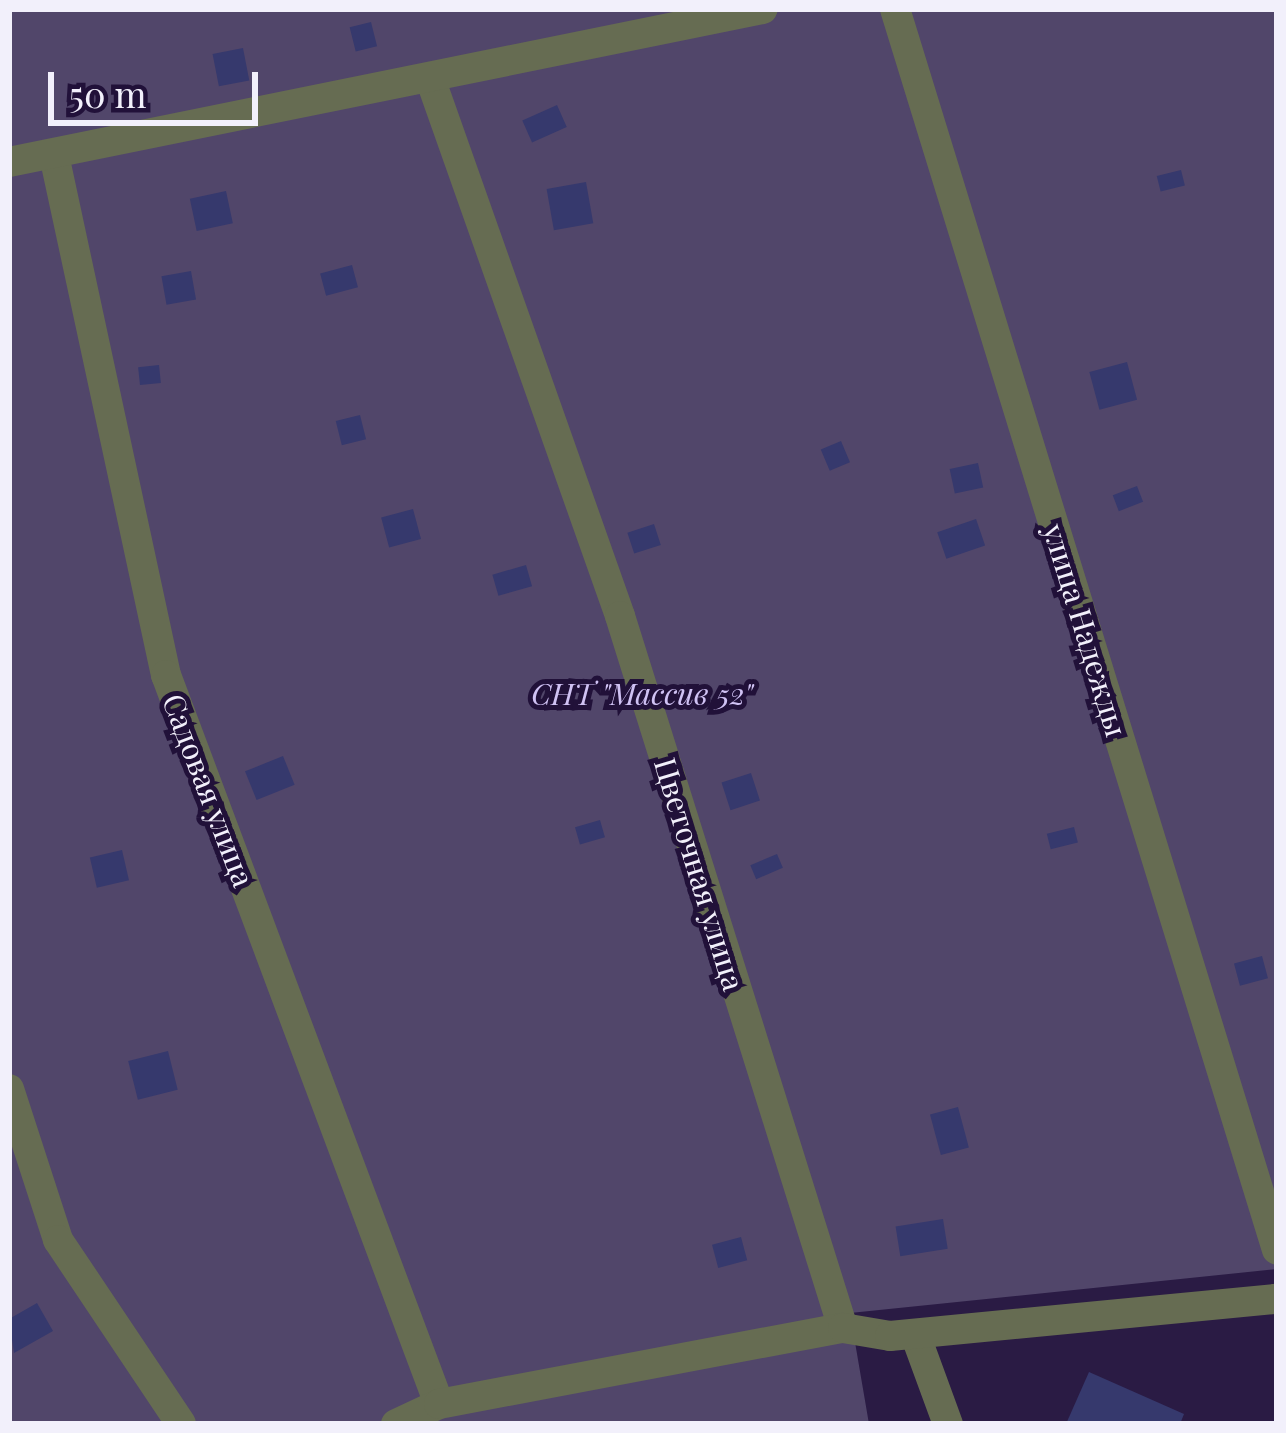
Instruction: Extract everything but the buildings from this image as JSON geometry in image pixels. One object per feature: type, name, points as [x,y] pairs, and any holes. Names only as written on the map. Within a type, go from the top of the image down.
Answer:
[{"type":"lane","points":[[9,162],[431,81],[763,9]]},
{"type":"lane","name":"улица Надежды","points":[[895,9],[1277,1250]]},
{"type":"lane","name":"Цветочная улица","points":[[431,81],[620,616],[843,1328]]},
{"type":"lane","name":"Садовая улица","points":[[54,155],[166,675],[439,1404]]},
{"type":"lane","points":[[9,1089],[58,1240],[182,1424]]},
{"type":"lane","points":[[396,1424],[439,1404],[843,1328],[915,1334],[1277,1299]]},
{"type":"lane","points":[[915,1334],[948,1424]]},
{"type":"green space","name":"СНТ \"Массив 52\"","points":[[9,9],[1277,9],[1277,1269],[850,1313],[869,1424],[9,1424]]}]
